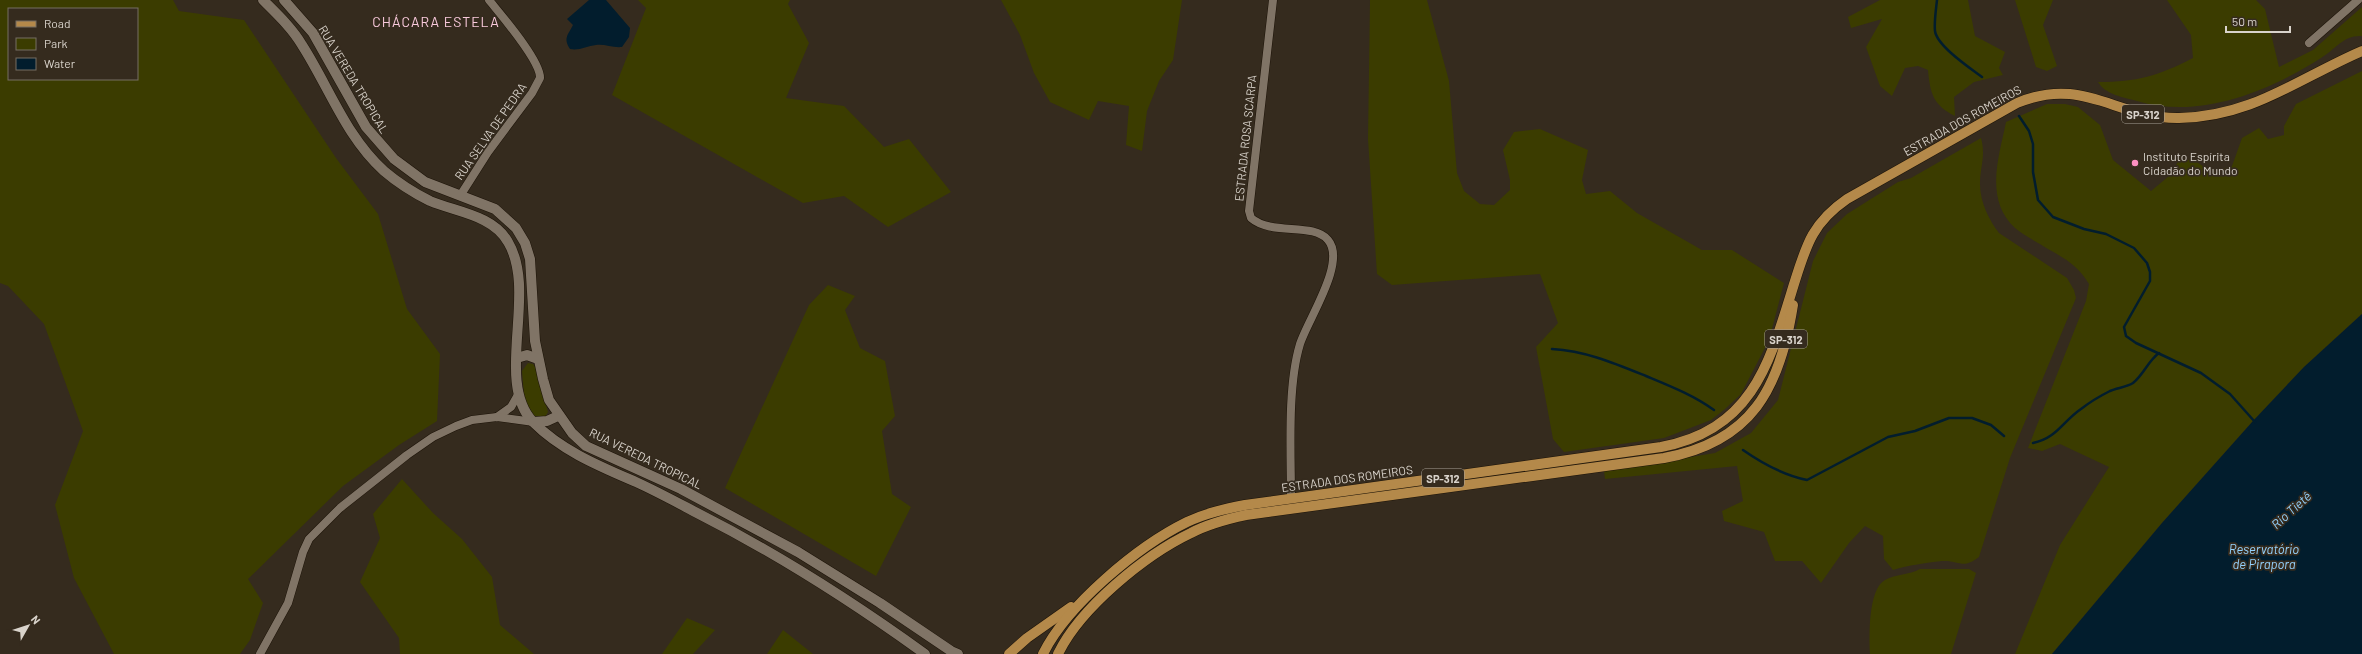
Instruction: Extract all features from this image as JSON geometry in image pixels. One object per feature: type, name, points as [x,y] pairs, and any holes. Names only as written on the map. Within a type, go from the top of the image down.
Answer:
[{"type":"main road","name":"ESTRADA DOS ROMEIROS","points":[[1043,654],[1056,632],[1087,595],[1146,548],[1187,522],[1231,508],[1291,498],[1662,447],[1690,441],[1703,435],[1729,418],[1742,405],[1758,384],[1772,354],[1806,244],[1814,230],[1835,207],[2002,111],[2030,98],[2058,92],[2068,93],[2086,96],[2143,114],[2178,118],[2206,116],[2234,111],[2260,102],[2362,51]]},
{"type":"main road","name":"ESTRADA DOS ROMEIROS","points":[[1058,654],[1078,622],[1109,590],[1179,539],[1219,522],[1246,515],[1664,458],[1709,446],[1738,427],[1761,402],[1769,389],[1790,322],[1798,272]]},
{"type":"main road","points":[[1009,654],[1027,638],[1087,595]]},
{"type":"street","points":[[263,0],[300,42],[354,135],[384,170],[418,195],[488,222],[505,236],[514,255],[518,281],[519,320],[516,376],[519,393],[525,410],[534,422],[567,450],[692,510],[780,559],[867,613],[925,654]]},
{"type":"street","name":"RUA VEREDA TROPICAL","points":[[285,0],[313,34],[366,128],[384,150],[414,175],[437,187],[495,209],[504,214],[516,228],[525,243],[532,274],[538,359],[549,400],[558,416],[572,434],[586,446],[675,486],[756,528],[840,577],[951,651],[958,654]]},
{"type":"street","name":"RUA SELVA DE PEDRA","points":[[460,196],[488,152],[532,93],[540,78],[538,69],[531,56],[489,0]]},
{"type":"street","name":"ESTRADA ROSA SCARPA","points":[[1273,0],[1249,211],[1251,218],[1261,225],[1317,233],[1330,242],[1334,255],[1331,272],[1303,338],[1297,360],[1293,399],[1291,498]]},
{"type":"street","points":[[2309,43],[2358,0]]},
{"type":"street","points":[[517,358],[527,355],[538,359]]},
{"type":"street","points":[[497,417],[511,407],[519,393]]},
{"type":"street","points":[[263,652],[288,603],[303,552],[310,539],[319,528],[407,455],[433,437],[472,420],[497,417],[534,422],[547,421],[558,416]]},
{"type":"green space","points":[[0,0],[173,0],[179,11],[244,20],[336,158],[378,214],[407,309],[440,354],[437,421],[399,445],[343,486],[248,579],[263,603],[250,640],[240,654],[114,654],[74,578],[55,505],[83,431],[44,324],[8,286],[0,283]]},
{"type":"green space","points":[[638,0],[790,0],[788,4],[809,43],[786,98],[844,106],[884,147],[909,139],[951,192],[888,227],[844,196],[803,203],[612,95],[646,8]]},
{"type":"green space","points":[[1001,0],[1182,0],[1173,60],[1159,81],[1147,111],[1142,151],[1126,145],[1129,106],[1098,101],[1089,120],[1050,102],[1034,73],[1020,35]]},
{"type":"green space","points":[[1370,0],[1427,0],[1449,81],[1457,173],[1464,191],[1480,204],[1494,205],[1510,190],[1510,180],[1503,150],[1514,132],[1540,129],[1588,150],[1582,180],[1586,194],[1610,191],[1637,213],[1702,250],[1732,250],[1784,283],[1769,340],[1741,394],[1725,409],[1711,420],[1664,438],[1564,452],[1553,439],[1536,347],[1558,323],[1540,274],[1392,285],[1377,274],[1368,139]]},
{"type":"green space","points":[[1880,0],[1968,0],[1975,36],[2005,52],[1999,68],[2003,75],[1974,82],[1954,97],[1955,116],[1937,103],[1930,85],[1928,70],[1918,66],[1905,68],[1892,96],[1880,86],[1866,47],[1882,19],[1851,28],[1848,17]]},
{"type":"green space","points":[[2015,0],[2053,0],[2043,25],[2057,66],[2047,71],[2036,67]]},
{"type":"green space","points":[[2167,0],[2256,0],[2265,9],[2279,67],[2313,50],[2362,7],[2362,36],[2355,36],[2345,40],[2321,58],[2279,81],[2257,91],[2233,99],[2185,107],[2161,106],[2110,93],[2098,82],[2124,81],[2147,77],[2158,74],[2193,58],[2191,35]]},
{"type":"green space","points":[[2362,71],[2362,314],[2304,367],[2253,421],[2162,523],[2052,654],[2015,654],[2060,545],[2109,467],[2060,444],[2042,451],[2028,448],[2086,301],[2089,284],[2080,272],[2071,264],[2019,231],[2005,217],[1997,191],[1996,177],[2006,122],[2047,104],[2065,104],[2078,107],[2100,125],[2113,160],[2151,191],[2169,176],[2178,162],[2192,159],[2212,172],[2232,166],[2242,138],[2259,128],[2268,139],[2284,135],[2284,126],[2296,104]]},
{"type":"green space","points":[[1981,138],[1983,150],[1980,191],[1983,204],[1992,222],[1999,233],[2067,278],[2074,290],[2076,298],[2010,458],[1979,557],[1965,564],[1942,561],[1911,565],[1893,570],[1884,559],[1883,536],[1865,526],[1849,543],[1821,583],[1802,561],[1775,561],[1764,532],[1724,521],[1722,511],[1743,501],[1737,466],[1605,479],[1604,471],[1715,453],[1751,433],[1778,400],[1813,261],[1827,233],[1847,214],[1898,182],[1911,178]]},
{"type":"green space","points":[[828,285],[855,296],[845,310],[860,348],[885,361],[895,416],[882,431],[892,494],[911,507],[876,576],[725,488],[809,305]]},
{"type":"green space","points":[[528,363],[533,364],[535,367],[548,412],[545,417],[534,416],[527,404],[524,394],[522,371]]},
{"type":"green space","points":[[402,479],[433,513],[462,539],[492,577],[500,625],[534,654],[400,654],[399,638],[360,582],[380,538],[373,514]]},
{"type":"green space","points":[[1920,569],[1969,569],[1976,573],[1951,654],[1870,654],[1871,614],[1875,593],[1879,585],[1889,578]]},
{"type":"green space","points":[[687,618],[715,630],[693,654],[662,654]]},
{"type":"green space","points":[[783,630],[813,654],[767,654]]},
{"type":"water","points":[[589,0],[606,0],[630,28],[629,37],[622,47],[599,45],[570,49],[567,39],[573,25],[567,19]]},
{"type":"water","name":"Reservatório de Pirapora","points":[[2362,314],[2362,654],[2052,654],[2162,523],[2253,421],[2304,367]]},
{"type":"waterway","points":[[1937,0],[1935,16],[1935,31],[1937,37],[1948,50],[1982,77]]},
{"type":"waterway","points":[[2019,116],[2029,131],[2033,144],[2033,172],[2038,200],[2053,217],[2084,229],[2106,234],[2134,248],[2147,263],[2150,272],[2150,281],[2124,327],[2126,336],[2136,343],[2201,373],[2230,394],[2255,422]]},
{"type":"waterway","points":[[1552,349],[1577,352],[1611,362],[1681,391],[1714,410]]},
{"type":"waterway","points":[[2033,443],[2041,441],[2054,433],[2074,414],[2095,399],[2110,391],[2133,383],[2159,353]]},
{"type":"waterway","points":[[1743,450],[1774,468],[1807,480],[1888,437],[1915,431],[1949,418],[1972,418],[1991,425],[2004,436]]},
{"type":"place","name":"Instituto Espírita Cidadão do Mundo","points":[[2135,163]]},
{"type":"district","name":"CHÁCARA ESTELA","points":[[436,21]]},
{"type":"water label","name":"Rio Tietê","points":[[2291,510]]}]
